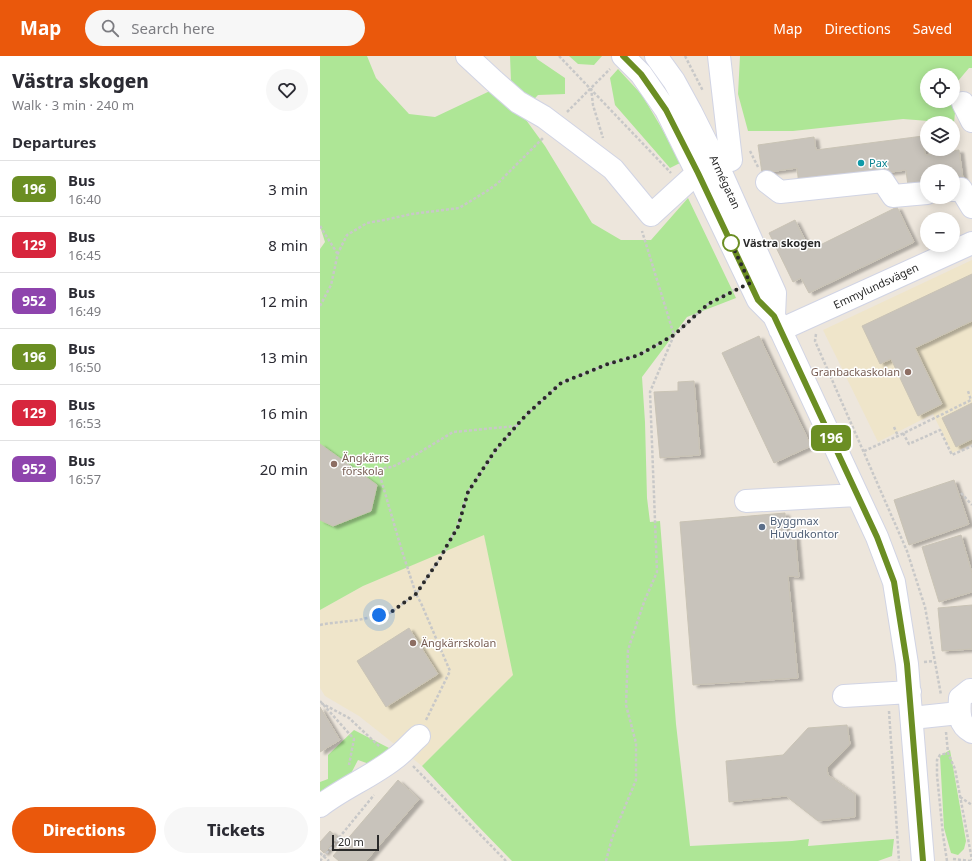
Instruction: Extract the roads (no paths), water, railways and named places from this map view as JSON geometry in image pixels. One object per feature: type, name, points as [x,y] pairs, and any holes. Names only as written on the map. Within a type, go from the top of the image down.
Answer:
[{"type":"street","points":[[467,56],[518,102],[544,117],[613,169],[651,215],[698,173]]},
{"type":"street","name":"Armégatan","points":[[656,56],[674,81],[718,166],[775,293],[777,323]]},
{"type":"street","points":[[719,56],[731,160]]},
{"type":"street","name":"Armégatan","points":[[618,61],[641,74],[666,110],[698,173],[758,300],[777,323],[877,537],[894,582],[907,664],[923,861]]},
{"type":"street","points":[[767,182],[780,192],[883,181],[893,196],[920,193]]},
{"type":"street","points":[[960,189],[972,207]]},
{"type":"street","name":"Emmylundsvägen","points":[[777,323],[972,243]]},
{"type":"street","points":[[746,501],[857,495]]},
{"type":"street","points":[[972,690],[960,698],[959,713],[965,728],[972,732]]},
{"type":"street","points":[[844,696],[910,692]]},
{"type":"street","points":[[912,718],[959,713]]},
{"type":"street","points":[[320,806],[331,797],[352,786],[394,759],[418,736]]},
{"type":"place","name":"Pax","points":[[861,163]]},
{"type":"place","name":"Västra skogen","points":[[731,243]]},
{"type":"place","name":"Granbackaskolan","points":[[908,372]]},
{"type":"place","name":"Ängkärrs förskola","points":[[334,464]]},
{"type":"place","name":"Byggmax Huvudkontor","points":[[762,527]]},
{"type":"place","name":"Ängkärrskolan","points":[[413,643]]}]
